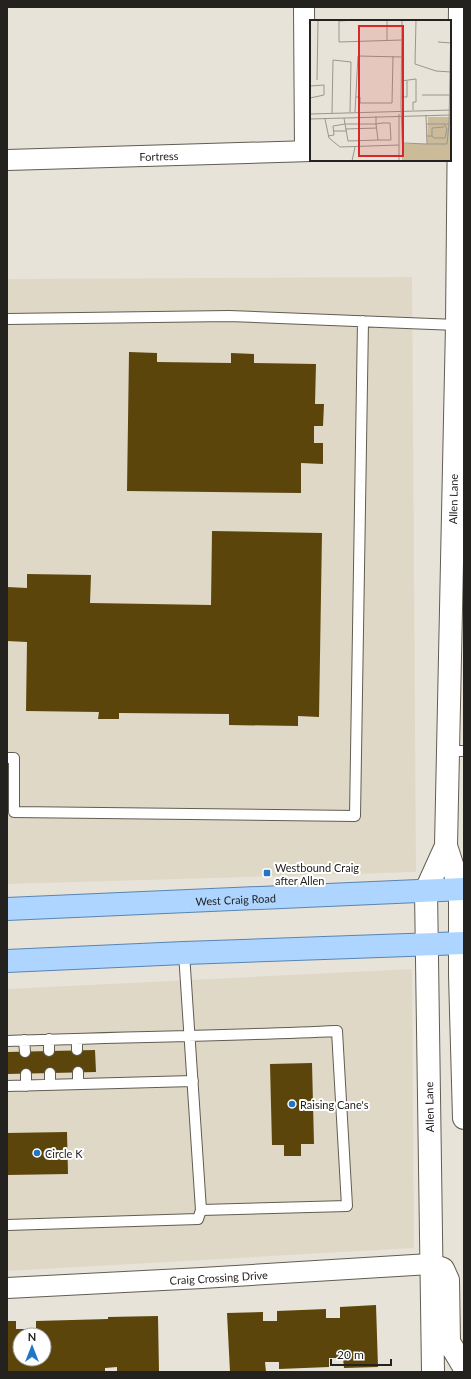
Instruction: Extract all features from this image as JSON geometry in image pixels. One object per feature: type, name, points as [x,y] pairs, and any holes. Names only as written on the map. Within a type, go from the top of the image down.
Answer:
[{"type":"main road","name":"Allen Lane","points":[[433,1372],[430,1264],[426,890],[446,846],[456,751],[458,580],[457,325],[454,147],[460,7]]},
{"type":"main road","name":"Allen Lane","points":[[446,846],[462,889],[464,1118]]},
{"type":"main road","name":"West Craig Road","points":[[7,909],[462,889]]},
{"type":"main road","points":[[7,960],[462,943]]},
{"type":"main road","points":[[430,1264],[443,1269],[448,1280],[449,1342],[464,1367]]},
{"type":"street","points":[[304,7],[308,151]]},
{"type":"street","name":"Fortress","points":[[7,160],[308,151]]},
{"type":"street","name":"Craig Crossing Drive","points":[[7,1288],[194,1279],[430,1264]]},
{"type":"lane","points":[[7,319],[229,316],[457,325]]},
{"type":"lane","points":[[7,758],[14,758],[14,812],[355,816],[362,321]]},
{"type":"lane","points":[[7,1225],[198,1219],[201,1210],[184,953]]},
{"type":"lane","points":[[7,1041],[337,1032],[347,1206],[201,1210]]},
{"type":"lane","points":[[76,1039],[77,1050]]},
{"type":"lane","points":[[24,1040],[25,1052]]},
{"type":"lane","points":[[49,1040],[49,1052]]},
{"type":"lane","points":[[78,1072],[78,1084]]},
{"type":"lane","points":[[50,1073],[50,1085]]},
{"type":"lane","points":[[26,1074],[26,1086]]},
{"type":"lane","points":[[7,1086],[192,1081]]},
{"type":"shaded area","points":[[412,277],[416,872],[7,884],[7,279]]},
{"type":"shaded area","points":[[412,969],[414,1248],[7,1271],[7,989]]},
{"type":"building","points":[[129,352],[157,353],[157,362],[231,363],[231,353],[254,354],[254,363],[316,364],[315,404],[324,404],[323,426],[314,426],[314,443],[323,443],[323,464],[301,463],[301,493],[127,491]]},
{"type":"building","points":[[212,531],[322,533],[319,717],[298,716],[298,726],[229,725],[229,714],[119,713],[119,719],[98,719],[99,712],[26,711],[27,642],[7,641],[7,587],[27,588],[27,574],[91,575],[90,603],[211,605]]},
{"type":"building","points":[[95,1050],[96,1072],[7,1074],[7,1052]]},
{"type":"building","name":"Raising Cane's","points":[[312,1063],[314,1144],[301,1144],[301,1156],[284,1156],[284,1145],[272,1145],[270,1064]]},
{"type":"building","name":"Circle K","points":[[67,1132],[68,1174],[7,1175],[7,1133]]},
{"type":"building","points":[[376,1305],[378,1367],[344,1368],[343,1358],[329,1358],[329,1367],[279,1369],[279,1362],[265,1362],[266,1372],[230,1372],[227,1313],[263,1312],[263,1321],[277,1321],[277,1311],[326,1309],[326,1318],[340,1318],[340,1307]]},
{"type":"building","points":[[158,1316],[159,1372],[117,1372],[117,1367],[105,1368],[105,1372],[7,1372],[7,1321],[16,1321],[16,1327],[12,1327],[12,1367],[52,1367],[52,1327],[36,1327],[36,1321],[108,1319],[108,1317]]},
{"type":"place","name":"Westbound Craig after Allen","points":[[267,873]]},
{"type":"place","name":"Raising Cane's","points":[[292,1104]]},
{"type":"place","name":"Circle K","points":[[37,1153]]}]
